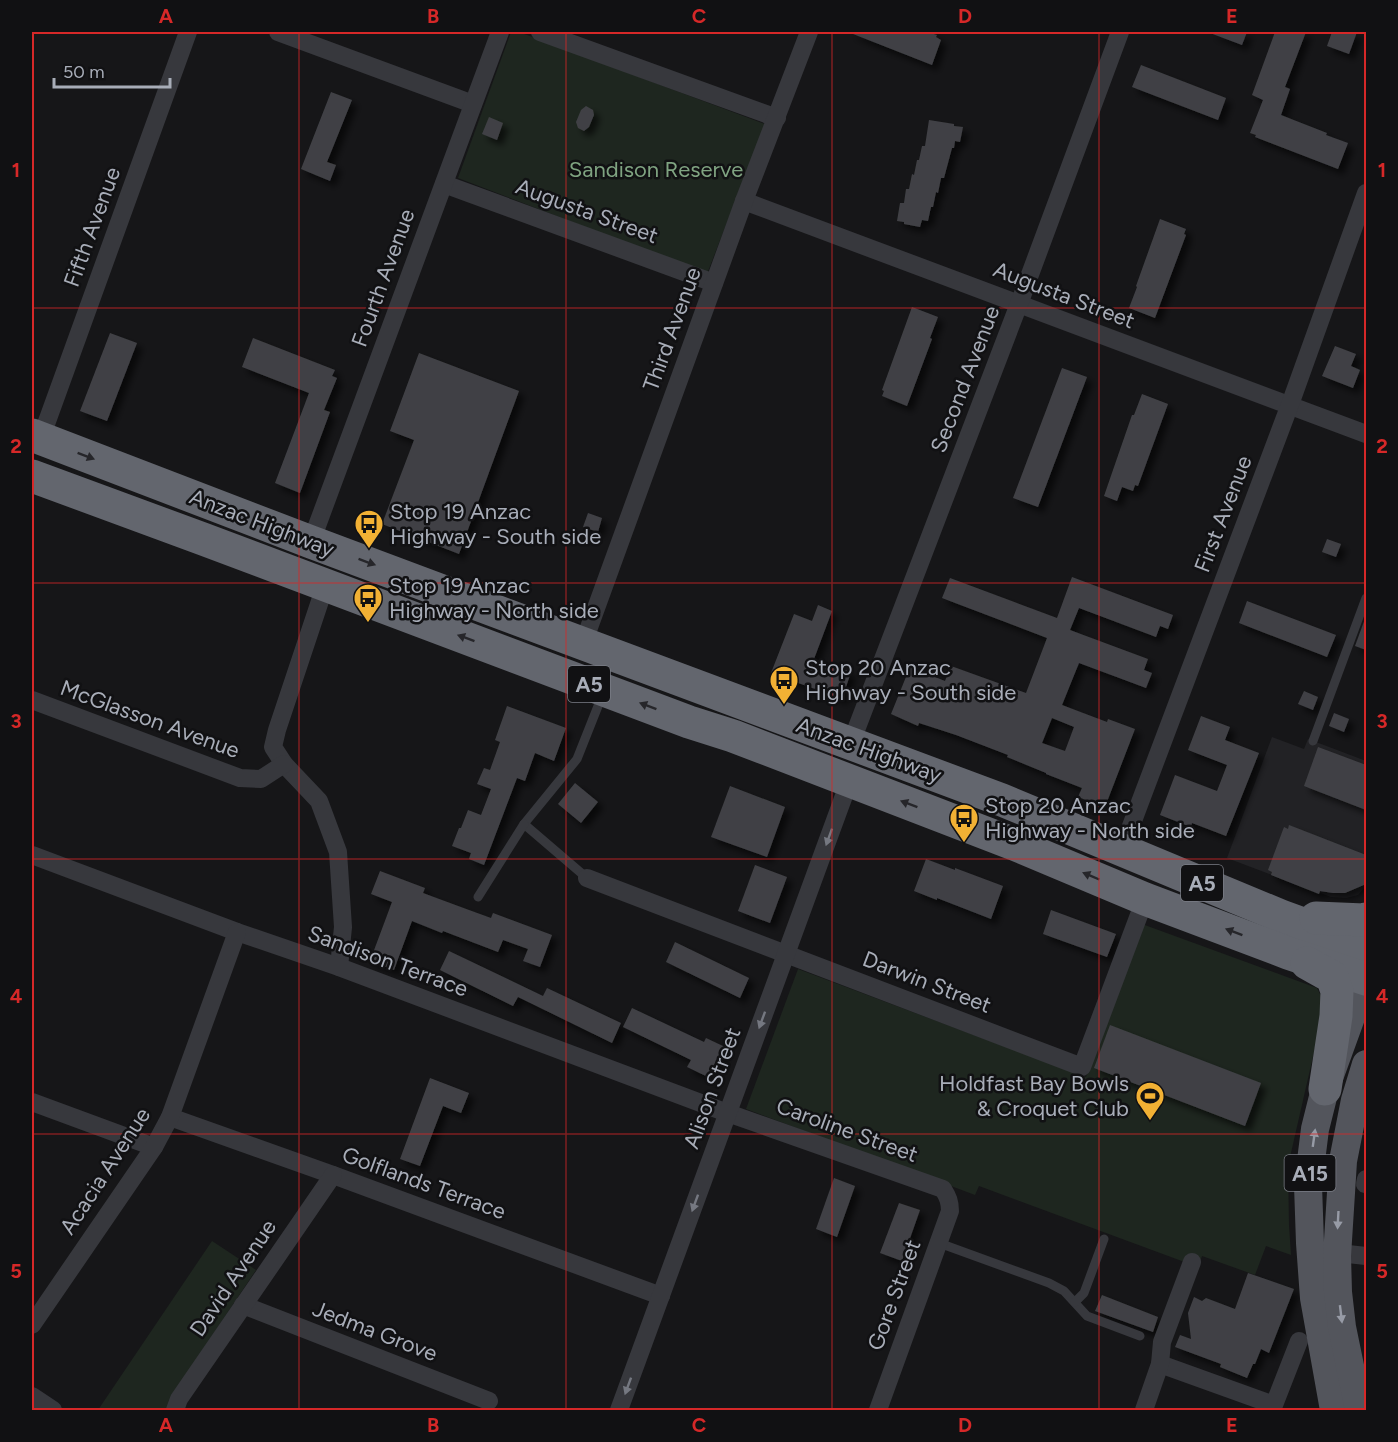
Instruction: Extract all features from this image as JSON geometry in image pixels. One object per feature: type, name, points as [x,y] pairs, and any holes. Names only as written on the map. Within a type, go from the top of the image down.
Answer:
[{"type":"highway","name":"Anzac Highway","points":[[36,436],[311,542],[1002,800],[1281,916],[1366,970]]},
{"type":"highway","name":"Anzac Highway","points":[[32,476],[689,722],[733,736],[1288,953],[1366,970]]},
{"type":"highway","points":[[155,523],[160,520],[169,500],[180,491],[186,504],[183,510],[185,519],[203,539]]},
{"type":"highway","points":[[689,722],[696,719],[703,696],[714,693],[723,705],[719,713],[720,720],[733,736]]},
{"type":"highway","points":[[964,825],[972,822],[975,810],[975,798],[970,788]]},
{"type":"highway","points":[[1002,800],[996,807],[995,824],[1000,834],[1014,844]]},
{"type":"highway","points":[[1281,916],[1366,919]]},
{"type":"highway","points":[[1288,953],[1332,977],[1336,992],[1336,1016],[1325,1089]]},
{"type":"main road","name":"A15","points":[[1359,1410],[1342,1327],[1338,1293],[1324,1257],[1308,1185],[1315,1129],[1325,1089],[1366,970]]},
{"type":"main road","name":"A15","points":[[1334,1410],[1314,1298],[1341,1173],[1358,1131],[1355,1100],[1366,1064]]},
{"type":"street","name":"Fifth Avenue","points":[[36,436],[188,32]]},
{"type":"street","points":[[278,32],[473,104]]},
{"type":"street","name":"Fourth Avenue","points":[[311,542],[500,32]]},
{"type":"street","points":[[540,32],[777,118]]},
{"type":"street","name":"Third Avenue","points":[[583,644],[744,201],[809,32]]},
{"type":"street","name":"Second Avenue","points":[[851,743],[1120,32]]},
{"type":"street","name":"Augusta Street","points":[[444,184],[714,283]]},
{"type":"street","name":"First Avenue","points":[[1122,850],[1366,194]]},
{"type":"street","name":"Augusta Street","points":[[744,201],[1366,434]]},
{"type":"street","points":[[326,586],[273,747],[284,764],[319,801],[338,852],[344,927],[339,968]]},
{"type":"street","name":"McGlasson Avenue","points":[[32,700],[240,778],[261,779],[284,764]]},
{"type":"street","name":"Alison Street","points":[[620,1410],[849,782]]},
{"type":"street","name":"Sandison Terrace","points":[[32,855],[728,1113]]},
{"type":"street","name":"Darwin Street","points":[[587,878],[1082,1067],[1145,899]]},
{"type":"street","name":"Acacia Avenue","points":[[32,1325],[154,1147],[170,1117],[237,932]]},
{"type":"street","points":[[32,1102],[154,1147]]},
{"type":"street","name":"Caroline Street","points":[[728,1113],[944,1190],[947,1195]]},
{"type":"street","name":"Golflands Terrace","points":[[170,1117],[661,1296]]},
{"type":"street","name":"David Avenue","points":[[175,1410],[179,1399],[333,1175]]},
{"type":"street","name":"Gore Street","points":[[878,1410],[950,1211],[947,1195]]},
{"type":"street","points":[[1324,1257],[1348,1254],[1366,1256]]},
{"type":"street","points":[[1144,1410],[1160,1364],[1162,1342],[1192,1262]]},
{"type":"street","name":"Jedma Grove","points":[[243,1305],[489,1401]]},
{"type":"street","points":[[1160,1364],[1274,1405],[1299,1341]]},
{"type":"street","points":[[32,1396],[53,1410]]},
{"type":"lane","points":[[1313,741],[1366,598]]},
{"type":"lane","points":[[478,897],[524,824],[577,759],[604,690]]},
{"type":"lane","points":[[524,824],[587,878]]},
{"type":"lane","points":[[1075,1302],[1084,1293],[1104,1239]]},
{"type":"lane","points":[[939,1243],[1049,1283],[1064,1291],[1087,1316],[1140,1336]]},
{"type":"shaded area","points":[[1272,737],[1304,749],[1308,739],[1366,761],[1366,886],[1358,895],[1346,898],[1331,897],[1227,858]]},
{"type":"green space","name":"Sandison Reserve","points":[[511,32],[519,32],[765,124],[707,274],[458,178]]},
{"type":"green space","name":"Holdfast Bay Bowls & Croquet Club","points":[[1142,924],[1317,988],[1325,1004],[1288,1166],[1291,1255],[1266,1246],[1255,1275],[1202,1256],[1198,1267],[979,1186],[975,1195],[746,1109],[798,969],[1086,1077]]},
{"type":"green space","points":[[212,1241],[256,1270],[173,1394],[166,1410],[98,1410]]},
{"type":"building","points":[[848,32],[927,32],[937,35],[936,37],[941,40],[932,65]]},
{"type":"building","points":[[1210,32],[1247,32],[1242,45]]},
{"type":"building","points":[[1275,32],[1306,32],[1285,87],[1290,89],[1281,115],[1348,143],[1338,169],[1255,137],[1256,135],[1250,133],[1263,100],[1252,95]]},
{"type":"building","points":[[1332,32],[1357,32],[1349,54],[1327,46]]},
{"type":"building","points":[[1141,65],[1226,98],[1218,120],[1132,87]]},
{"type":"building","points":[[331,92],[352,100],[327,162],[336,165],[330,181],[301,169]]},
{"type":"building","points":[[586,106],[593,110],[594,115],[589,127],[584,131],[578,128],[576,122],[581,110]]},
{"type":"building","points":[[489,117],[503,123],[497,140],[482,134]]},
{"type":"building","points":[[929,120],[963,127],[960,142],[955,141],[954,148],[952,148],[928,221],[922,220],[920,227],[897,221],[900,203],[904,203],[906,189],[909,189],[922,146],[925,146]]},
{"type":"building","points":[[1160,219],[1186,229],[1184,234],[1186,235],[1155,318],[1129,308]]},
{"type":"building","points":[[912,307],[938,317],[907,406],[882,396],[884,391],[882,390]]},
{"type":"building","points":[[110,333],[137,343],[107,421],[80,411]]},
{"type":"building","points":[[253,338],[335,370],[332,376],[337,378],[324,410],[330,412],[300,493],[275,483],[309,393],[242,367]]},
{"type":"building","points":[[1335,346],[1356,354],[1351,366],[1360,370],[1353,388],[1322,376]]},
{"type":"building","points":[[419,353],[519,391],[459,554],[382,524],[414,440],[390,431]]},
{"type":"building","points":[[1062,368],[1087,377],[1038,507],[1013,498]]},
{"type":"building","points":[[1142,394],[1168,404],[1138,486],[1135,485],[1133,491],[1122,487],[1117,501],[1104,496],[1132,415],[1134,415]]},
{"type":"building","points":[[588,513],[602,518],[598,532],[583,527]]},
{"type":"building","points":[[1327,539],[1341,544],[1336,557],[1322,552]]},
{"type":"building","points":[[1072,577],[1173,615],[1168,629],[1160,626],[1156,637],[1079,608],[1070,630],[1148,659],[1144,670],[1152,673],[1146,688],[1079,663],[1062,705],[1107,722],[1108,719],[1135,729],[1105,807],[1078,797],[1082,788],[1007,757],[1008,755],[919,723],[918,726],[891,714],[910,667],[945,681],[951,666],[1026,693],[1047,638],[942,598],[950,578],[1057,618]],"holes":[[[1052,718],[1074,727],[1065,751],[1042,743]]]},
{"type":"building","points":[[1247,601],[1336,635],[1327,657],[1239,623]]},
{"type":"building","points":[[818,605],[832,611],[814,659],[851,672],[842,699],[771,673],[794,614],[812,621]]},
{"type":"building","points":[[1366,616],[1366,650],[1355,646]]},
{"type":"building","points":[[1304,691],[1318,697],[1313,710],[1298,704]]},
{"type":"building","points":[[507,706],[566,728],[554,761],[535,753],[525,781],[517,778],[484,865],[469,859],[471,853],[452,846],[468,810],[481,815],[491,789],[477,784],[484,768],[490,770],[500,742],[495,740]]},
{"type":"building","points":[[1334,713],[1349,719],[1344,732],[1329,726]]},
{"type":"building","points":[[1201,716],[1230,727],[1225,740],[1259,753],[1226,836],[1192,823],[1191,827],[1160,815],[1175,775],[1217,791],[1227,765],[1188,750]]},
{"type":"building","points":[[1318,747],[1366,765],[1366,810],[1304,786]]},
{"type":"building","points":[[575,783],[598,802],[581,823],[558,804]]},
{"type":"building","points":[[730,786],[785,807],[767,857],[711,837]]},
{"type":"building","points":[[1289,825],[1366,855],[1366,884],[1345,893],[1320,891],[1319,894],[1271,875],[1272,872],[1268,870],[1284,827],[1288,829]]},
{"type":"building","points":[[926,859],[1003,886],[991,919],[914,891]]},
{"type":"building","points":[[755,865],[787,877],[770,923],[738,911]]},
{"type":"building","points":[[380,871],[425,888],[423,893],[491,918],[493,913],[552,935],[540,967],[523,961],[528,949],[503,940],[498,952],[412,921],[394,970],[370,961],[392,902],[371,894]]},
{"type":"building","points":[[1051,910],[1116,934],[1107,957],[1043,934]]},
{"type":"building","points":[[675,942],[749,978],[740,998],[666,962]]},
{"type":"building","points":[[449,951],[543,996],[547,988],[621,1023],[612,1043],[518,997],[513,1006],[440,970]]},
{"type":"building","points":[[632,1008],[704,1042],[706,1038],[725,1047],[710,1078],[687,1067],[691,1060],[623,1027]]},
{"type":"building","points":[[1110,1025],[1261,1083],[1245,1126],[1094,1068]]},
{"type":"building","points":[[430,1078],[469,1093],[461,1113],[443,1106],[420,1166],[400,1159]]},
{"type":"building","points":[[834,1178],[855,1186],[837,1237],[816,1229]]},
{"type":"building","points":[[899,1203],[920,1210],[902,1261],[880,1253]]},
{"type":"building","points":[[1248,1273],[1294,1289],[1269,1353],[1261,1349],[1247,1378],[1220,1367],[1221,1364],[1175,1347],[1180,1335],[1191,1339],[1188,1313],[1194,1297],[1202,1301],[1206,1298],[1235,1309]]},
{"type":"building","points":[[1102,1295],[1158,1317],[1153,1332],[1095,1311]]},
{"type":"place","name":"Stop 19 Anzac Highway - South side","points":[[369,550]]},
{"type":"place","name":"Stop 19 Anzac Highway - North side","points":[[368,624]]},
{"type":"place","name":"Stop 20 Anzac Highway - South side","points":[[784,706]]},
{"type":"place","name":"Stop 20 Anzac Highway - North side","points":[[964,844]]},
{"type":"place","name":"Holdfast Bay Bowls & Croquet Club","points":[[1150,1122]]}]
